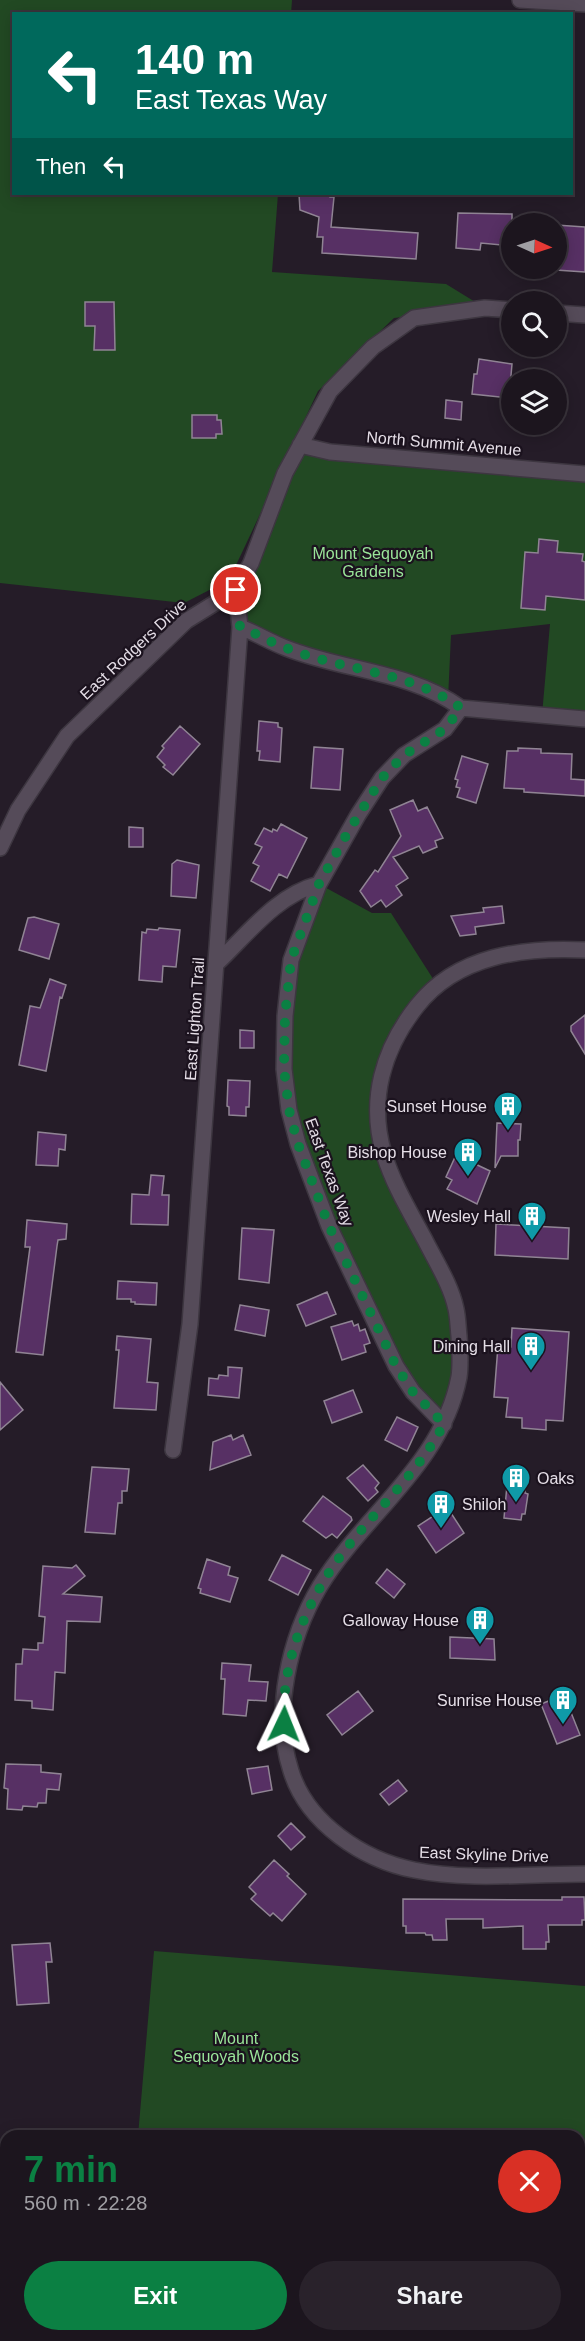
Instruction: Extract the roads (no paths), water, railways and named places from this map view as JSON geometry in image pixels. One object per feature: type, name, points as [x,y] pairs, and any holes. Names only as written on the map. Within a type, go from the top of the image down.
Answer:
[{"type":"street","points":[[520,0],[585,4]]},
{"type":"street","name":"East Rodgers Drive","points":[[0,848],[18,810],[67,736],[186,621],[236,590],[251,563],[285,473],[330,391],[373,347],[414,318],[484,308],[501,309]]},
{"type":"street","points":[[567,314],[585,315]]},
{"type":"street","name":"North Summit Avenue","points":[[300,445],[330,452],[585,474]]},
{"type":"street","name":"East Lighton Trail","points":[[173,1450],[190,1324],[240,627],[236,590]]},
{"type":"street","points":[[240,627],[260,634],[286,648],[420,685],[461,708],[585,719]]},
{"type":"street","name":"East Texas Way","points":[[444,1424],[413,1392],[396,1366],[329,1226],[298,1144],[289,1110],[284,1069],[285,1016],[291,960],[319,884],[358,815],[382,778],[404,755],[445,729],[461,708]]},
{"type":"street","points":[[216,964],[284,899],[304,888],[319,884]]},
{"type":"street","name":"East Skyline Drive","points":[[585,950],[547,948],[507,954],[477,962],[450,974],[423,998],[401,1026],[385,1059],[378,1094],[378,1123],[383,1152],[394,1181],[443,1275],[456,1307],[460,1354],[459,1378],[444,1424],[431,1449],[416,1470],[343,1553],[319,1588],[302,1623],[290,1662],[283,1707],[284,1741],[291,1773],[311,1809],[351,1845],[383,1861],[413,1870],[443,1874],[585,1874]]},
{"type":"place","name":"Sunset House","points":[[508,1132]]},
{"type":"place","name":"Bishop House","points":[[468,1178]]},
{"type":"place","name":"Wesley Hall","points":[[532,1242]]},
{"type":"place","name":"Dining Hall","points":[[531,1372]]},
{"type":"place","name":"Oaks","points":[[516,1504]]},
{"type":"place","name":"Shiloh","points":[[441,1530]]},
{"type":"place","name":"Galloway House","points":[[480,1646]]},
{"type":"place","name":"Sunrise House","points":[[563,1726]]},
{"type":"park label","name":"Mount Sequoyah Gardens","points":[[373,562]]},
{"type":"park label","name":"Mount Sequoyah Woods","points":[[236,2047]]}]
